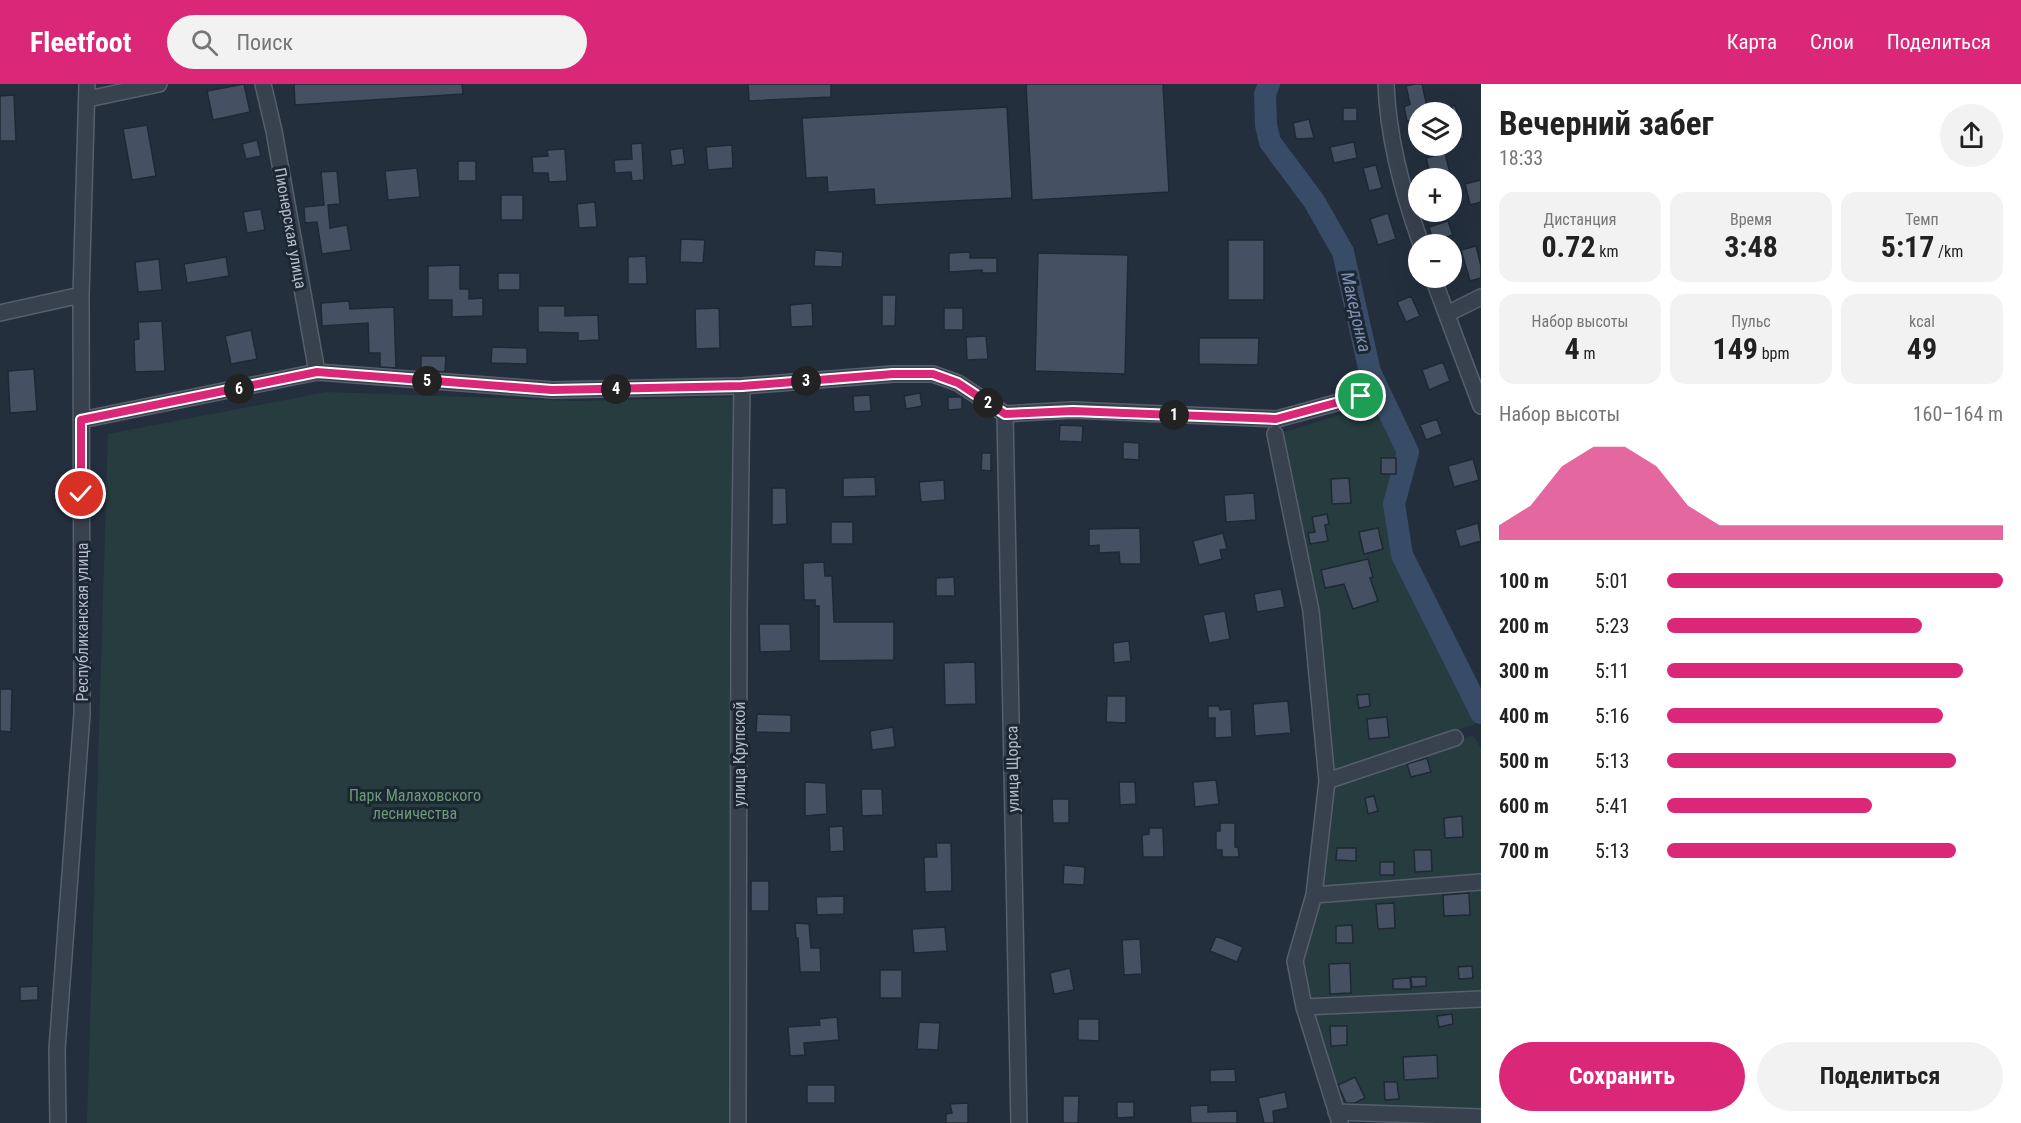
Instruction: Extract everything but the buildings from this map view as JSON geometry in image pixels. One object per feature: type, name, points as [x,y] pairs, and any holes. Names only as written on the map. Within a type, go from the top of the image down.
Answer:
[{"type":"street","points":[[88,92],[159,84]]},
{"type":"street","name":"Пионерская улица","points":[[263,84],[274,131],[317,372]]},
{"type":"street","points":[[1386,84],[1390,126],[1397,161],[1418,234]]},
{"type":"street","name":"Республиканская улица","points":[[58,1123],[57,1049],[82,714],[81,295],[88,92]]},
{"type":"street","points":[[1437,288],[1481,406]]},
{"type":"street","points":[[0,313],[81,295]]},
{"type":"street","points":[[1446,314],[1481,297]]},
{"type":"street","points":[[81,420],[317,372],[552,390],[742,386],[893,374],[933,374],[958,383],[1005,414],[1073,411],[1276,419],[1361,396]]},
{"type":"street","name":"улица Крупской","points":[[738,1123],[742,386]]},
{"type":"street","name":"улица Щорса","points":[[1005,414],[1019,1123]]},
{"type":"street","points":[[1275,434],[1311,611],[1327,781],[1314,895],[1295,961],[1304,1007],[1338,1117],[1481,1118]]},
{"type":"street","points":[[1327,781],[1455,738]]},
{"type":"street","points":[[1314,895],[1481,882]]},
{"type":"street","points":[[1304,1007],[1481,999]]},
{"type":"green space","name":"Парк Малаховского лесничества","points":[[327,392],[576,401],[734,397],[732,1123],[87,1123],[108,434]]},
{"type":"green space","points":[[1380,402],[1403,452],[1390,504],[1396,558],[1475,724],[1330,775],[1282,433]]},
{"type":"green space","points":[[1473,735],[1481,748],[1481,877],[1318,891],[1331,784]]},
{"type":"green space","points":[[1481,887],[1481,994],[1308,1001],[1300,961],[1317,899]]},
{"type":"green space","points":[[1481,1003],[1481,1115],[1342,1111],[1310,1011]]},
{"type":"waterway","name":"Македонка","points":[[1269,84],[1265,94],[1266,125],[1270,142],[1314,201],[1343,252],[1370,372],[1408,452],[1394,504],[1402,555],[1481,713]]},
{"type":"route","points":[[81,494],[81,420],[317,372],[552,390],[742,386],[893,374],[933,374],[958,383],[1005,414],[1073,411],[1276,419],[1361,396]]}]
